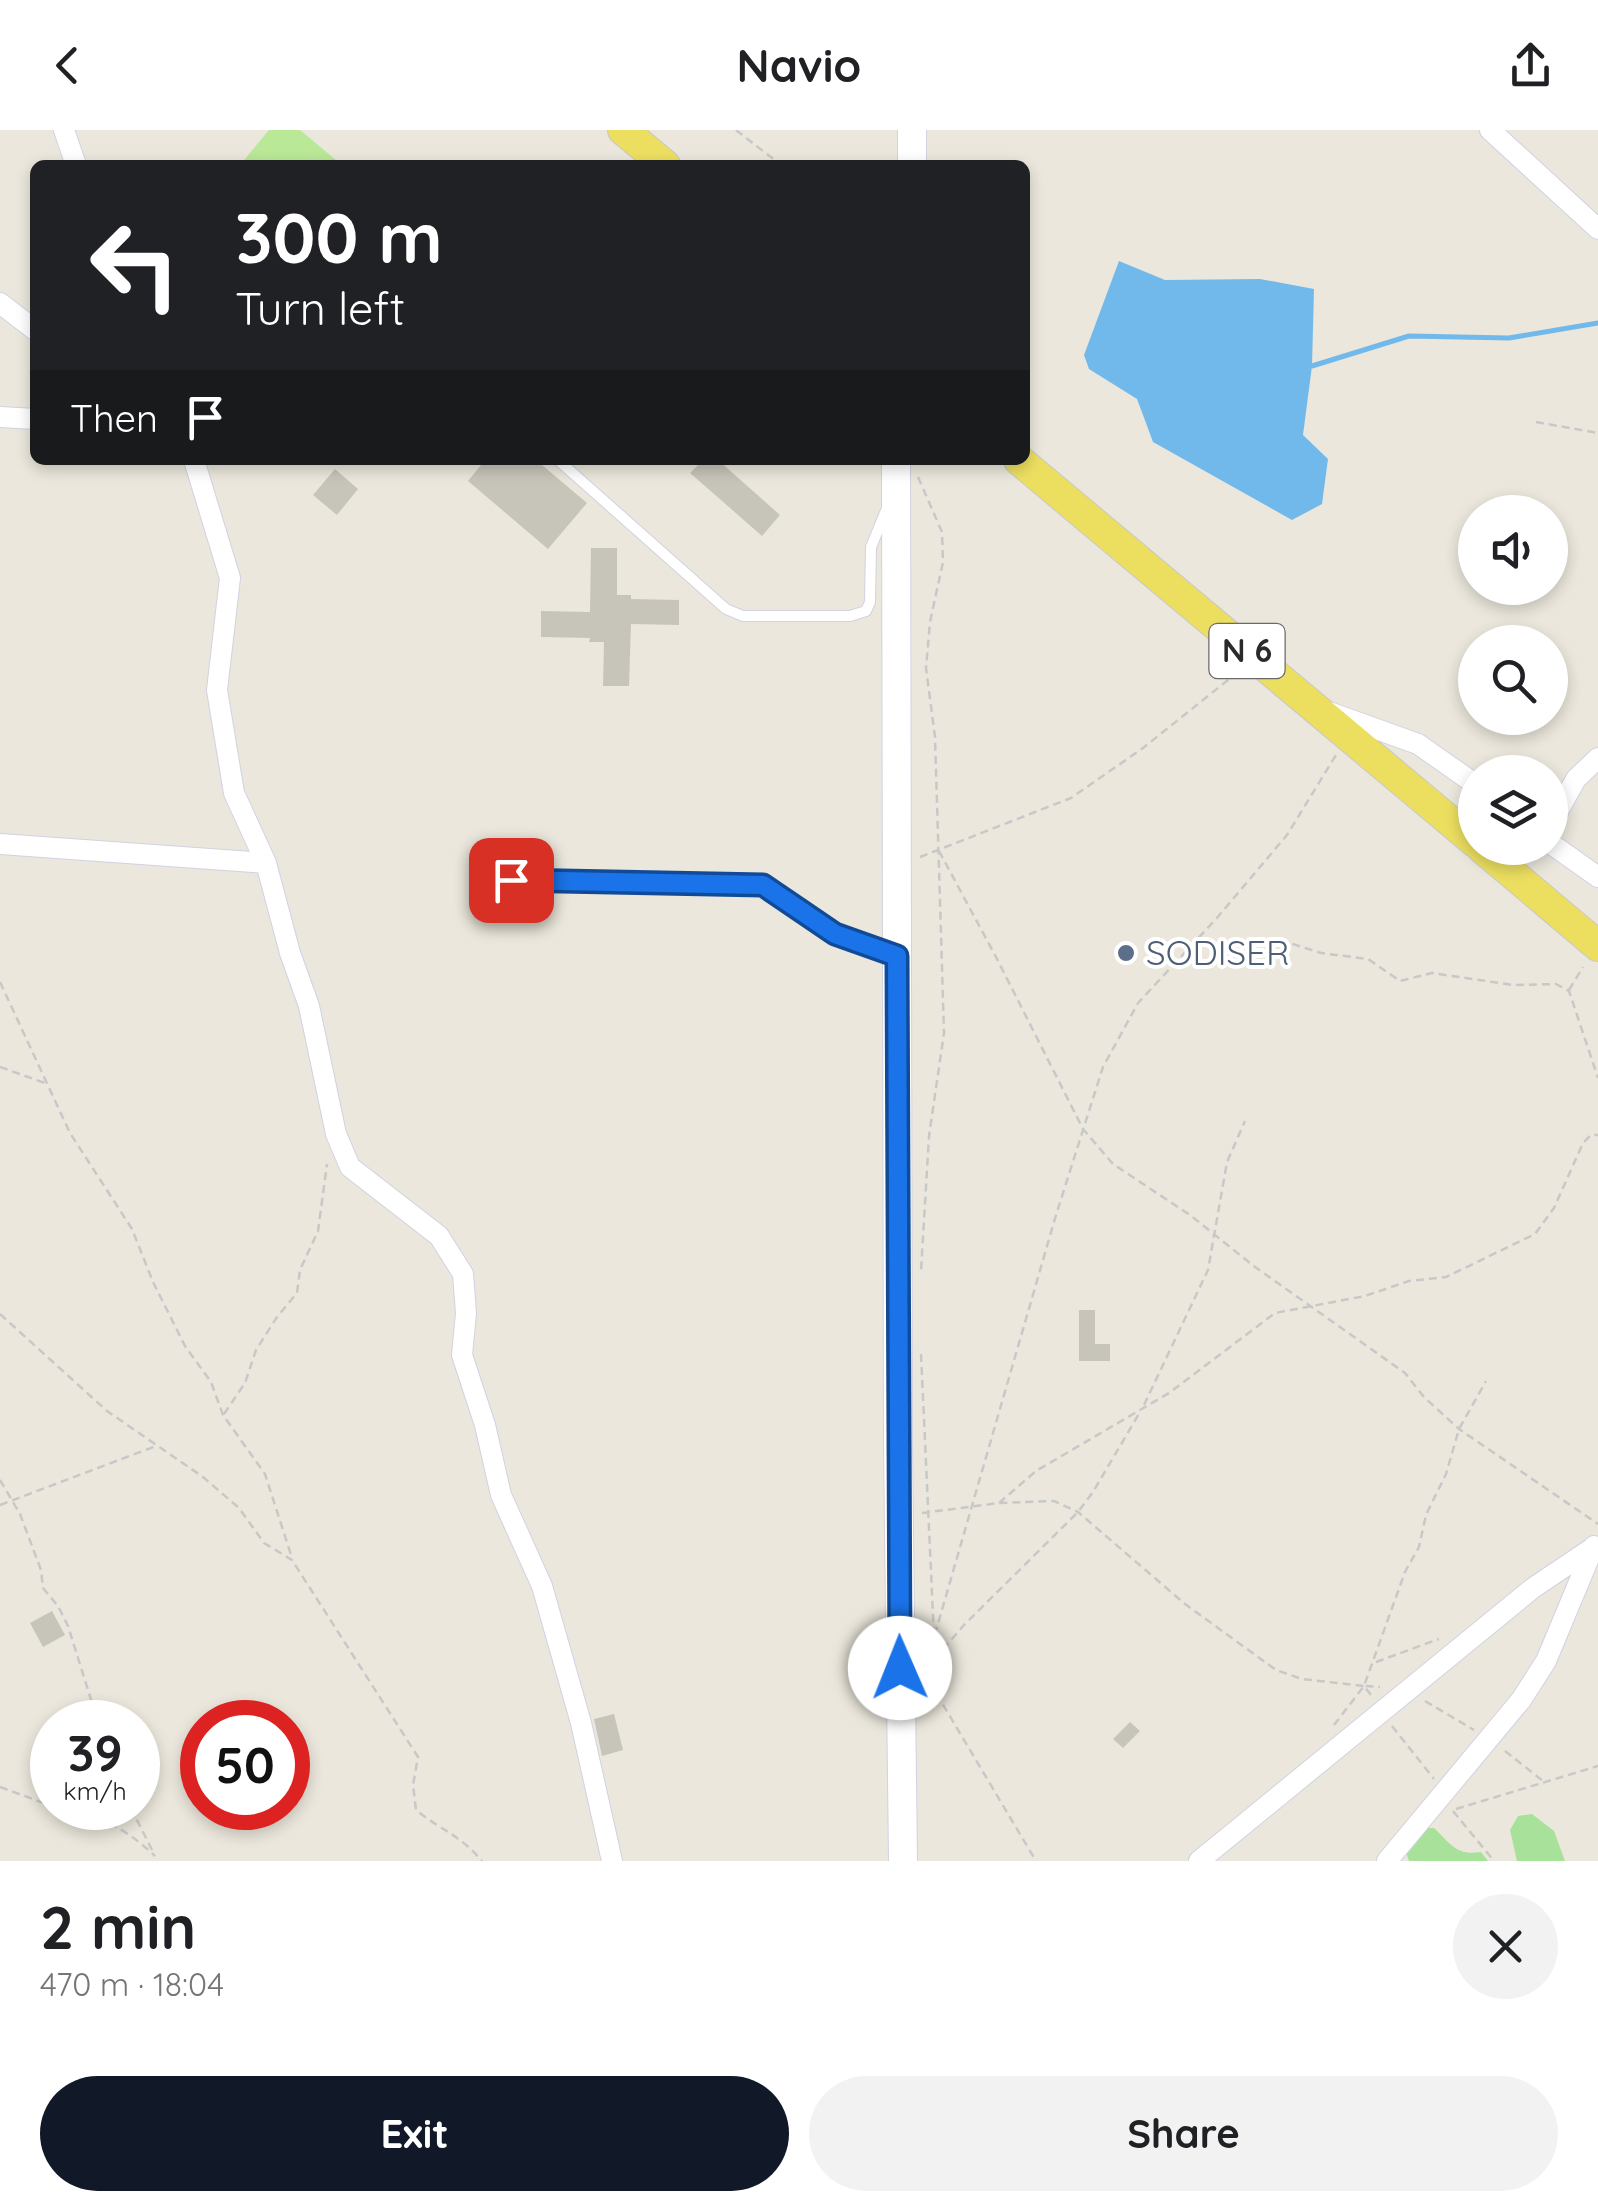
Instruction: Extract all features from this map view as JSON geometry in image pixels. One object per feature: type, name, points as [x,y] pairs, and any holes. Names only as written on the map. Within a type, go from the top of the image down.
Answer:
[{"type":"main road","points":[[623,130],[659,160]]},
{"type":"main road","points":[[912,130],[912,160]]},
{"type":"main road","name":"N 6","points":[[1025,465],[1458,828]]},
{"type":"main road","points":[[903,1861],[910,1698],[899,1632],[898,1517],[897,956],[904,475]]},
{"type":"main road","points":[[1502,865],[1597,945]]},
{"type":"street","points":[[64,130],[74,160]]},
{"type":"street","points":[[1490,130],[1598,228]]},
{"type":"street","points":[[0,303],[30,326]]},
{"type":"street","points":[[0,417],[30,419]]},
{"type":"street","points":[[196,465],[230,578],[218,690],[234,793],[266,863],[309,1006],[336,1134],[350,1167],[440,1236],[463,1274],[466,1313],[462,1355],[485,1424],[501,1495],[542,1586],[582,1723],[612,1861]]},
{"type":"street","points":[[1313,706],[1418,744],[1458,772]]},
{"type":"street","points":[[1568,794],[1598,758]]},
{"type":"street","points":[[0,844],[266,863]]},
{"type":"street","points":[[1568,855],[1598,877]]},
{"type":"street","points":[[511,880],[763,885],[835,934],[897,956]]},
{"type":"street","points":[[1199,1861],[1533,1588],[1595,1545]]},
{"type":"street","points":[[1387,1861],[1521,1700],[1546,1661],[1595,1545]]},
{"type":"lane","points":[[564,465],[726,609],[743,616],[850,616],[866,611],[870,602],[871,547],[877,526],[904,475]]},
{"type":"path","points":[[736,130],[775,160]]},
{"type":"path","points":[[1536,422],[1587,428],[1598,433]]},
{"type":"path","points":[[904,475],[942,532],[942,562],[926,668],[935,738],[944,1033],[929,1136],[921,1283]]},
{"type":"path","points":[[898,865],[1071,798],[1142,748],[1255,658]]},
{"type":"path","points":[[910,1698],[924,1672],[1103,1067],[1138,1003],[1287,835],[1348,735]]},
{"type":"path","points":[[938,850],[1083,1129],[1113,1164],[1190,1215],[1405,1374],[1424,1398],[1459,1429],[1598,1524]]},
{"type":"path","points":[[1280,940],[1321,953],[1368,959],[1400,980],[1432,974],[1512,985],[1556,984],[1568,991],[1598,1078]]},
{"type":"path","points":[[1568,991],[1597,945]]},
{"type":"path","points":[[0,982],[70,1133],[132,1230],[153,1282],[185,1346],[211,1382],[223,1415],[265,1474],[292,1560],[418,1757],[413,1784],[416,1810],[437,1827],[457,1834],[482,1861]]},
{"type":"path","points":[[0,1067],[46,1083]]},
{"type":"path","points":[[910,1698],[924,1672],[964,1625],[1078,1512],[1142,1409],[1208,1270],[1227,1162],[1245,1121]]},
{"type":"path","points":[[223,1415],[244,1383],[256,1350],[276,1316],[297,1293],[300,1270],[318,1230],[329,1146],[336,1134]]},
{"type":"path","points":[[998,1503],[1036,1471],[1142,1409],[1229,1350],[1275,1313],[1312,1308],[1410,1281],[1446,1277],[1535,1234],[1554,1208],[1583,1143],[1591,1135],[1598,1135]]},
{"type":"path","points":[[0,1314],[108,1411],[239,1508],[264,1543],[292,1560]]},
{"type":"path","points":[[921,1355],[934,1637]]},
{"type":"path","points":[[1332,1728],[1364,1686],[1405,1572],[1418,1547],[1426,1516],[1446,1474],[1459,1429],[1486,1381]]},
{"type":"path","points":[[0,1505],[157,1445]]},
{"type":"path","points":[[0,1480],[41,1570],[43,1588],[68,1626],[91,1700]]},
{"type":"path","points":[[898,1517],[998,1503],[1054,1501],[1078,1512],[1185,1604],[1276,1670],[1302,1679],[1407,1690],[1489,1739],[1543,1781]]},
{"type":"path","points":[[899,1632],[1036,1861]]},
{"type":"path","points":[[1374,1662],[1454,1634]]},
{"type":"path","points":[[1364,1686],[1445,1792]]},
{"type":"path","points":[[1494,1861],[1452,1810],[1598,1766]]},
{"type":"path","points":[[0,1787],[30,1798]]},
{"type":"path","points":[[124,1830],[155,1856],[142,1830]]},
{"type":"green space","points":[[269,130],[300,130],[336,160],[244,160]]},
{"type":"green space","points":[[1532,1814],[1554,1831],[1565,1861],[1517,1861],[1510,1830],[1518,1816]]},
{"type":"green space","points":[[1421,1828],[1434,1828],[1454,1848],[1481,1852],[1488,1861],[1409,1861],[1405,1849]]},
{"type":"water","points":[[1119,261],[1165,280],[1260,279],[1314,289],[1312,366],[1303,435],[1328,459],[1322,504],[1292,520],[1153,442],[1137,399],[1089,369],[1084,355]]},
{"type":"building","points":[[481,465],[542,465],[587,503],[548,549],[468,481]]},
{"type":"building","points":[[698,465],[724,465],[780,515],[762,536],[690,473]]},
{"type":"building","points":[[335,469],[358,489],[337,515],[313,495]]},
{"type":"building","points":[[591,548],[617,548],[617,595],[679,600],[679,625],[631,624],[629,686],[603,686],[604,642],[541,637],[541,611],[590,612]]},
{"type":"building","points":[[1079,1310],[1095,1310],[1095,1344],[1110,1344],[1110,1361],[1079,1361]]},
{"type":"building","points":[[52,1611],[65,1635],[43,1647],[30,1623]]},
{"type":"building","points":[[614,1714],[623,1750],[602,1756],[594,1719]]},
{"type":"building","points":[[1130,1722],[1140,1731],[1123,1748],[1113,1739]]},
{"type":"waterway","points":[[1312,366],[1409,336],[1509,338],[1598,323]]},
{"type":"place","name":"SODISER","points":[[1126,953]]},
{"type":"route","points":[[511,880],[763,885],[835,934],[897,956],[900,1668]]}]
